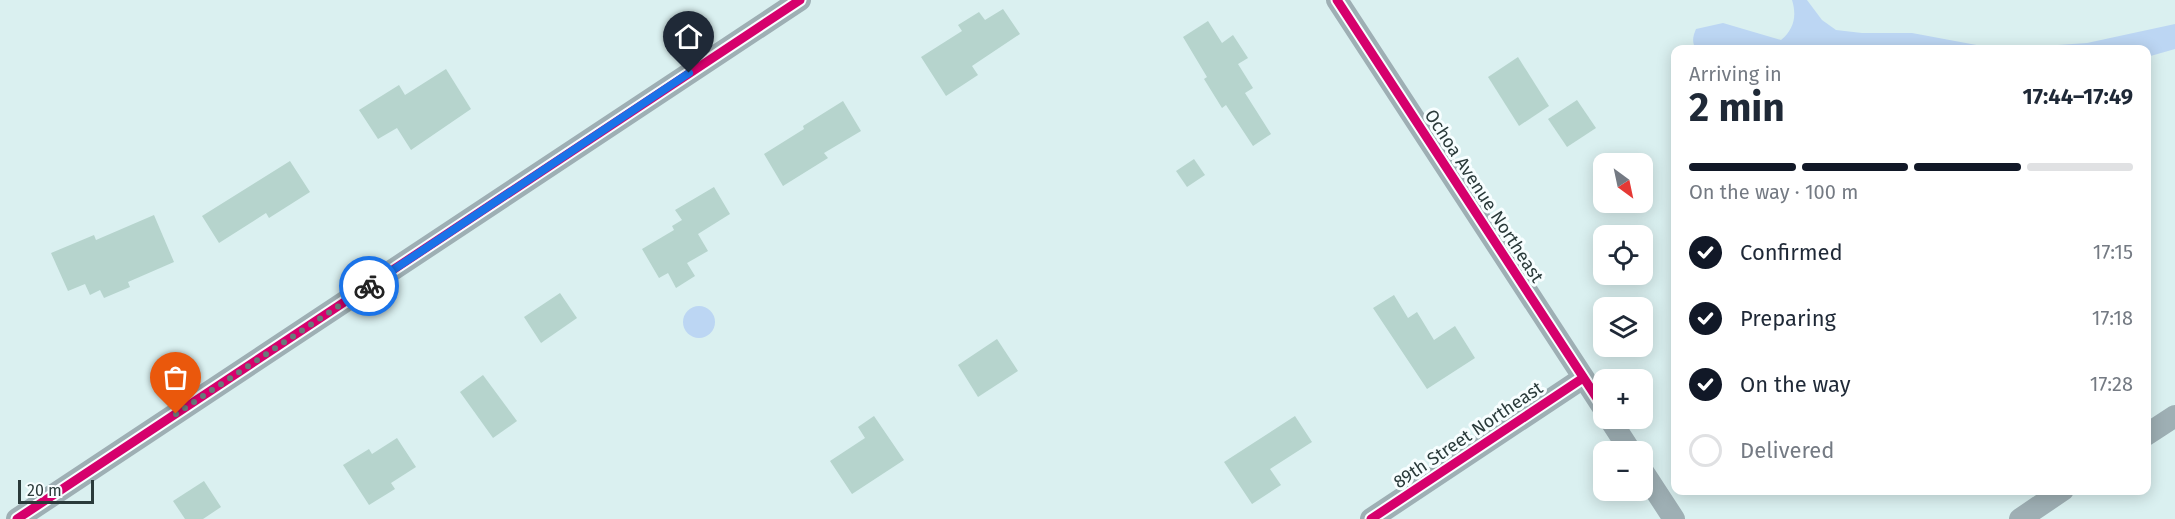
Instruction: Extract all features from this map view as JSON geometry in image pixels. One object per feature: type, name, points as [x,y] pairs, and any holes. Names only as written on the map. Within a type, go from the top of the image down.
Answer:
[{"type":"street","points":[[17,519],[800,0]]},
{"type":"street","name":"Ochoa Avenue Northeast","points":[[1337,0],[1593,393]]},
{"type":"street","name":"89th Street Northeast","points":[[1371,519],[1583,378]]},
{"type":"street","points":[[2151,432],[2175,416]]},
{"type":"street","points":[[1653,487],[1674,519]]},
{"type":"street","points":[[2020,519],[2056,495]]},
{"type":"water","points":[[1792,0],[1807,0],[1822,20],[1836,30],[1862,33],[1912,33],[1976,45],[1694,45],[1696,29],[1723,23],[1781,40],[1789,31],[1794,11]]},
{"type":"water","points":[[2175,24],[2175,49],[2151,56],[2151,45],[2057,45],[2087,43]]},
{"type":"water","points":[[699,306],[710,311],[715,322],[710,333],[699,338],[688,333],[683,322],[688,311]]},
{"type":"building","points":[[1003,9],[1020,34],[972,66],[978,75],[946,96],[921,57],[962,31],[958,25],[979,12],[985,20]]},
{"type":"building","points":[[1208,21],[1222,43],[1233,35],[1248,58],[1238,64],[1253,88],[1245,93],[1271,134],[1253,146],[1226,105],[1222,108],[1204,79],[1207,77],[1183,37]]},
{"type":"building","points":[[1518,57],[1549,106],[1519,126],[1488,77]]},
{"type":"building","points":[[446,69],[471,109],[411,150],[397,128],[378,139],[359,110],[399,85],[405,95]]},
{"type":"building","points":[[1577,100],[1596,128],[1567,147],[1548,119]]},
{"type":"building","points":[[843,101],[861,131],[824,153],[828,158],[783,186],[764,154]]},
{"type":"building","points":[[1194,159],[1205,175],[1187,187],[1176,171]]},
{"type":"building","points":[[290,161],[310,192],[269,218],[266,213],[219,243],[202,216]]},
{"type":"building","points":[[714,187],[730,214],[698,234],[708,251],[687,263],[695,276],[676,288],[668,273],[659,278],[642,249],[674,230],[672,226],[682,220],[675,210]]},
{"type":"building","points":[[154,215],[174,262],[128,282],[130,287],[104,298],[100,290],[90,295],[85,284],[68,291],[51,253],[94,235],[96,240]]},
{"type":"building","points":[[560,293],[577,318],[541,343],[524,317]]},
{"type":"building","points":[[1394,295],[1408,318],[1417,312],[1434,340],[1455,326],[1475,358],[1427,389],[1373,308]]},
{"type":"building","points":[[997,339],[1018,371],[978,397],[958,365]]},
{"type":"building","points":[[483,375],[517,421],[493,438],[460,392]]},
{"type":"building","points":[[874,416],[904,460],[852,494],[830,461],[865,438],[858,427]]},
{"type":"building","points":[[1295,416],[1312,442],[1270,469],[1281,485],[1252,504],[1224,462]]},
{"type":"building","points":[[397,438],[416,467],[391,483],[395,489],[369,505],[343,465],[369,449],[372,454]]},
{"type":"building","points":[[204,481],[221,507],[203,519],[185,519],[173,501]]},
{"type":"cycle path","points":[[17,519],[800,0]]},
{"type":"cycle path","points":[[1337,0],[1593,392]]},
{"type":"cycle path","points":[[1371,519],[1583,378]]},
{"type":"way so far","points":[[176,414],[369,286]]},
{"type":"route","points":[[369,286],[689,73]]}]
